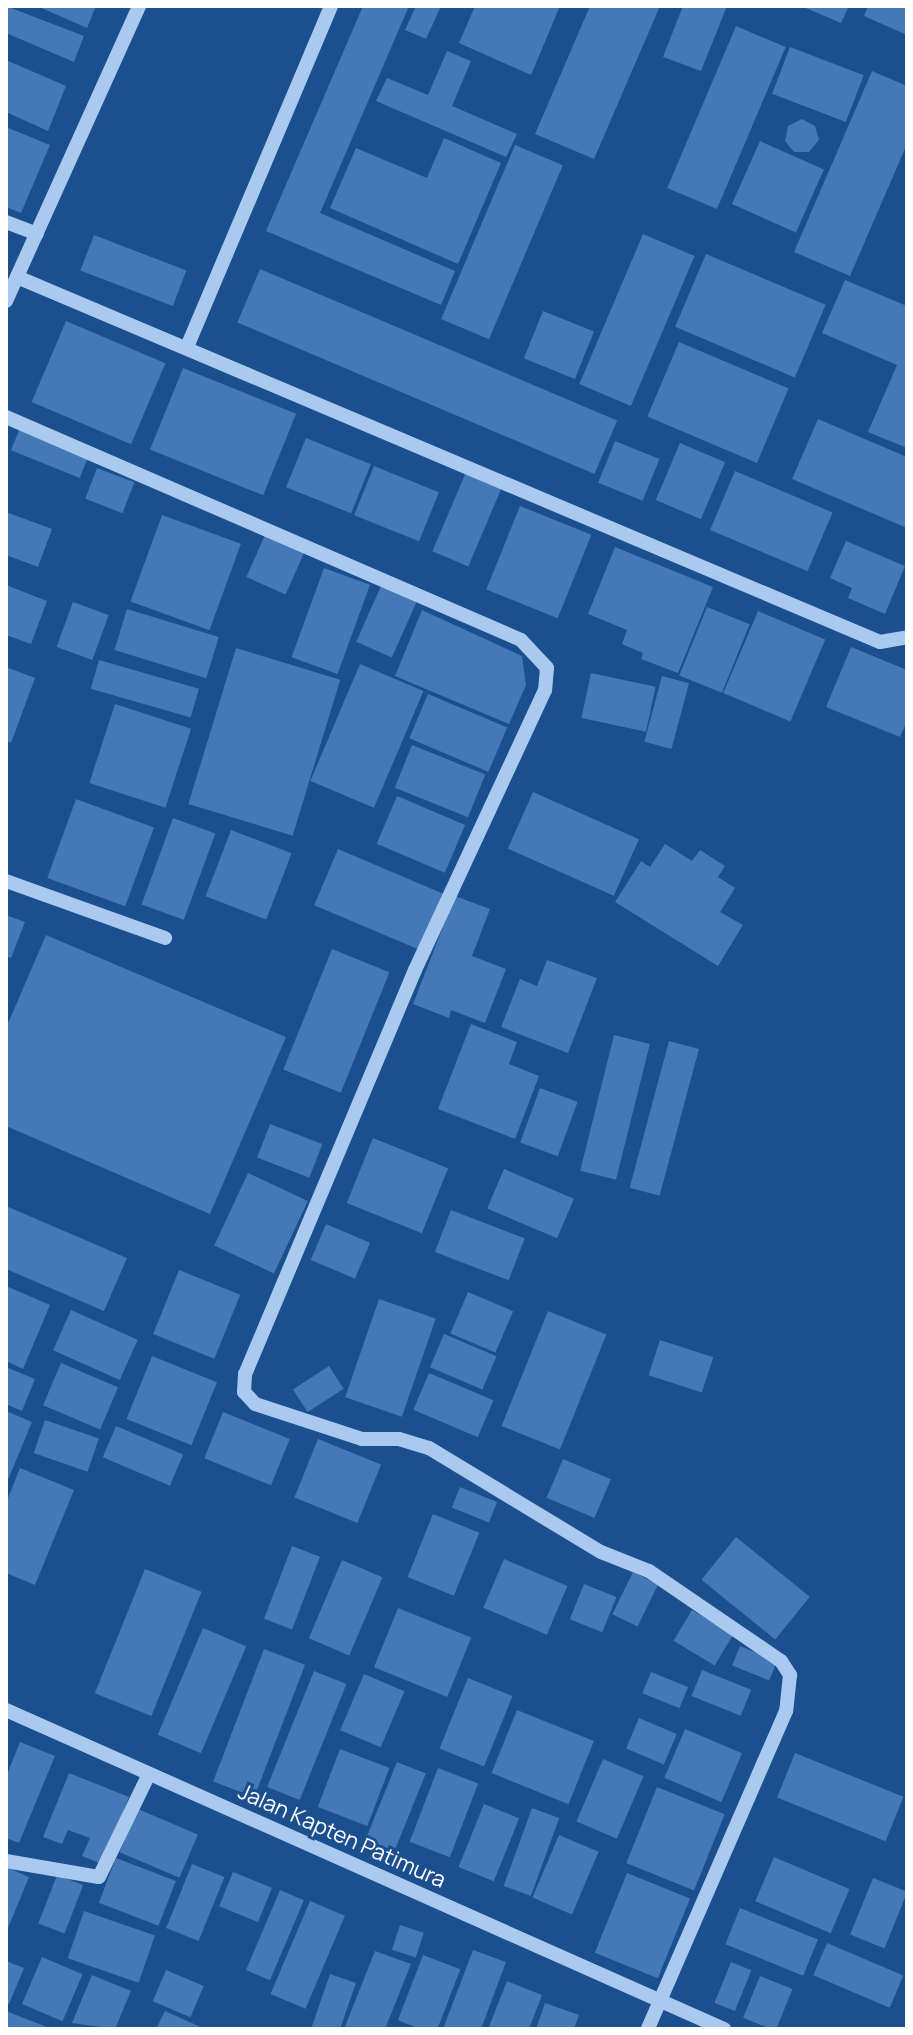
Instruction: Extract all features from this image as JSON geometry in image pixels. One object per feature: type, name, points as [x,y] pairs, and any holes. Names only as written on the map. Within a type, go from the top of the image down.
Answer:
[{"type":"street","points":[[6,301],[139,6]]},
{"type":"street","points":[[187,347],[331,6]]},
{"type":"street","points":[[6,222],[37,234]]},
{"type":"street","points":[[17,277],[880,642],[907,637]]},
{"type":"street","points":[[6,417],[521,640],[547,668],[545,690],[415,970],[245,1374],[244,1392],[255,1404],[362,1439],[399,1439],[429,1448],[601,1552],[649,1571],[781,1661],[790,1675],[786,1711],[648,2029]]},
{"type":"street","points":[[6,881],[165,938]]},
{"type":"street","name":"Jalan Kapten Patimura","points":[[6,1710],[724,2029]]},
{"type":"street","points":[[6,1861],[99,1877],[149,1774]]},
{"type":"building","points":[[6,6],[84,36],[74,62],[6,33]]},
{"type":"building","points":[[37,6],[96,6],[87,28]]},
{"type":"building","points":[[363,6],[409,6],[320,213],[455,271],[441,305],[266,231]]},
{"type":"building","points":[[416,6],[441,6],[426,39],[405,30]]},
{"type":"building","points":[[475,6],[560,6],[531,75],[459,43]]},
{"type":"building","points":[[590,6],[660,6],[594,159],[535,134]]},
{"type":"building","points":[[683,6],[727,6],[701,71],[663,57]]},
{"type":"building","points":[[801,6],[849,6],[841,23]]},
{"type":"building","points":[[868,6],[907,6],[907,35],[864,16]]},
{"type":"building","points":[[736,26],[786,47],[717,209],[667,188]]},
{"type":"building","points":[[790,47],[864,75],[846,122],[772,94]]},
{"type":"building","points":[[447,51],[471,61],[452,106],[517,134],[506,157],[376,101],[387,78],[428,95]]},
{"type":"building","points":[[6,60],[66,86],[48,131],[6,112]]},
{"type":"building","points":[[872,71],[907,86],[907,144],[850,276],[794,252]]},
{"type":"building","points":[[802,119],[815,126],[819,140],[809,152],[794,152],[785,141],[788,126]]},
{"type":"building","points":[[6,127],[50,145],[21,213],[6,207]]},
{"type":"building","points":[[444,138],[501,163],[458,264],[330,208],[356,148],[427,178]]},
{"type":"building","points":[[760,141],[824,169],[796,233],[732,204]]},
{"type":"building","points":[[515,145],[563,165],[489,339],[441,319]]},
{"type":"building","points":[[643,234],[695,256],[631,406],[579,384]]},
{"type":"building","points":[[94,235],[186,270],[173,306],[80,270]]},
{"type":"building","points":[[706,254],[826,305],[795,378],[675,327]]},
{"type":"building","points":[[260,269],[617,421],[594,474],[237,322]]},
{"type":"building","points":[[845,280],[907,306],[907,448],[868,432],[897,365],[822,333]]},
{"type":"building","points":[[543,311],[594,332],[575,379],[524,358]]},
{"type":"building","points":[[66,321],[165,363],[131,444],[32,402]]},
{"type":"building","points":[[679,342],[789,388],[757,463],[647,417]]},
{"type":"building","points":[[183,368],[296,414],[263,495],[150,450]]},
{"type":"building","points":[[818,419],[907,457],[907,528],[792,479]]},
{"type":"building","points":[[20,428],[89,456],[80,478],[11,450]]},
{"type":"building","points":[[306,438],[371,464],[351,513],[286,487]]},
{"type":"building","points":[[615,441],[660,459],[643,501],[598,483]]},
{"type":"building","points":[[680,443],[725,462],[701,519],[656,500]]},
{"type":"building","points":[[374,466],[439,492],[419,541],[354,515]]},
{"type":"building","points":[[97,468],[134,482],[123,513],[85,499]]},
{"type":"building","points":[[735,471],[833,512],[808,571],[710,530]]},
{"type":"building","points":[[466,472],[502,487],[468,566],[432,551]]},
{"type":"building","points":[[520,506],[591,535],[558,618],[486,589]]},
{"type":"building","points":[[6,512],[52,529],[38,567],[6,555]]},
{"type":"building","points":[[162,515],[241,544],[209,630],[131,601]]},
{"type":"building","points":[[265,535],[304,552],[286,595],[246,577]]},
{"type":"building","points":[[846,541],[905,566],[885,614],[848,598],[852,588],[830,578]]},
{"type":"building","points":[[615,547],[713,587],[678,673],[641,659],[643,653],[622,644],[627,630],[588,614]]},
{"type":"building","points":[[324,568],[370,585],[338,674],[292,657]]},
{"type":"building","points":[[6,585],[47,601],[31,644],[6,635]]},
{"type":"building","points":[[381,586],[417,602],[392,658],[356,642]]},
{"type":"building","points":[[73,602],[109,615],[92,660],[57,647]]},
{"type":"building","points":[[707,607],[750,624],[722,693],[679,676]]},
{"type":"building","points":[[127,609],[219,637],[206,678],[114,650]]},
{"type":"building","points":[[422,610],[522,656],[526,685],[509,724],[395,676]]},
{"type":"building","points":[[758,611],[825,640],[790,721],[723,693]]},
{"type":"building","points":[[851,647],[907,670],[907,721],[900,737],[826,707]]},
{"type":"building","points":[[236,648],[340,680],[293,836],[188,804]]},
{"type":"building","points":[[99,660],[199,689],[191,718],[91,689]]},
{"type":"building","points":[[360,664],[424,691],[374,808],[310,781]]},
{"type":"building","points":[[6,667],[35,678],[11,743],[6,741]]},
{"type":"building","points":[[591,673],[656,687],[646,732],[581,718]]},
{"type":"building","points":[[662,676],[689,683],[671,749],[644,742]]},
{"type":"building","points":[[428,694],[507,728],[488,772],[409,738]]},
{"type":"building","points":[[115,704],[191,729],[165,808],[89,783]]},
{"type":"building","points":[[412,745],[485,775],[468,817],[395,788]]},
{"type":"building","points":[[533,792],[639,839],[614,896],[508,849]]},
{"type":"building","points":[[397,796],[465,825],[445,873],[377,844]]},
{"type":"building","points":[[76,799],[154,827],[125,906],[47,878]]},
{"type":"building","points":[[173,818],[215,833],[184,920],[142,904]]},
{"type":"building","points":[[231,830],[292,853],[266,920],[206,896]]},
{"type":"building","points":[[665,844],[692,861],[700,850],[725,866],[718,877],[735,888],[720,912],[743,925],[718,966],[615,902],[641,861],[650,867]]},
{"type":"building","points":[[338,849],[444,894],[420,950],[314,905]]},
{"type":"building","points":[[455,896],[490,909],[472,956],[506,969],[485,1023],[451,1010],[449,1018],[413,1004]]},
{"type":"building","points":[[6,915],[25,922],[11,958],[6,956]]},
{"type":"building","points":[[46,935],[286,1037],[210,1214],[6,1126],[6,1028]]},
{"type":"building","points":[[332,949],[389,972],[341,1093],[283,1070]]},
{"type":"building","points":[[547,960],[597,978],[568,1053],[501,1027],[520,979],[537,986]]},
{"type":"building","points":[[471,1024],[517,1042],[509,1064],[539,1076],[515,1139],[438,1109]]},
{"type":"building","points":[[614,1035],[650,1044],[616,1180],[580,1171]]},
{"type":"building","points":[[669,1041],[699,1049],[660,1196],[630,1188]]},
{"type":"building","points":[[540,1088],[578,1102],[558,1156],[520,1143]]},
{"type":"building","points":[[270,1124],[322,1144],[309,1178],[257,1158]]},
{"type":"building","points":[[373,1138],[448,1168],[422,1233],[347,1203]]},
{"type":"building","points":[[504,1169],[574,1199],[557,1238],[487,1209]]},
{"type":"building","points":[[248,1173],[308,1201],[274,1273],[214,1246]]},
{"type":"building","points":[[6,1206],[127,1258],[104,1311],[6,1269]]},
{"type":"building","points":[[451,1210],[525,1238],[509,1280],[435,1252]]},
{"type":"building","points":[[326,1224],[370,1243],[355,1279],[311,1260]]},
{"type":"building","points":[[179,1270],[240,1295],[214,1359],[153,1334]]},
{"type":"building","points":[[6,1286],[50,1305],[23,1369],[6,1361]]},
{"type":"building","points":[[468,1292],[513,1311],[496,1353],[450,1333]]},
{"type":"building","points":[[379,1299],[436,1319],[402,1417],[345,1397]]},
{"type":"building","points":[[71,1310],[138,1340],[120,1380],[53,1350]]},
{"type":"building","points":[[548,1311],[606,1335],[560,1450],[502,1426]]},
{"type":"building","points":[[444,1334],[496,1356],[482,1389],[430,1367]]},
{"type":"building","points":[[660,1340],[713,1357],[702,1392],[649,1375]]},
{"type":"building","points":[[152,1356],[217,1382],[191,1445],[127,1419]]},
{"type":"building","points":[[61,1363],[118,1387],[100,1430],[43,1405]]},
{"type":"building","points":[[329,1366],[344,1389],[308,1412],[293,1389]]},
{"type":"building","points":[[6,1367],[35,1379],[22,1411],[6,1404]]},
{"type":"building","points":[[429,1373],[493,1400],[478,1437],[413,1410]]},
{"type":"building","points":[[6,1411],[32,1422],[8,1480],[6,1479]]},
{"type":"building","points":[[223,1412],[290,1439],[271,1485],[204,1458]]},
{"type":"building","points":[[45,1420],[99,1439],[87,1472],[34,1453]]},
{"type":"building","points":[[116,1426],[183,1455],[170,1486],[103,1457]]},
{"type":"building","points":[[318,1439],[381,1464],[357,1523],[294,1497]]},
{"type":"building","points":[[563,1459],[611,1479],[594,1518],[547,1498]]},
{"type":"building","points":[[20,1468],[74,1490],[35,1585],[6,1573],[6,1503]]},
{"type":"building","points":[[460,1487],[497,1502],[489,1522],[452,1507]]},
{"type":"building","points":[[433,1514],[479,1533],[454,1596],[408,1577]]},
{"type":"building","points":[[736,1537],[810,1597],[775,1640],[701,1580]]},
{"type":"building","points":[[292,1546],[320,1557],[292,1630],[264,1619]]},
{"type":"building","points":[[504,1559],[568,1586],[547,1635],[483,1608]]},
{"type":"building","points":[[342,1560],[383,1577],[349,1655],[309,1638]]},
{"type":"building","points":[[145,1569],[202,1592],[151,1716],[95,1693]]},
{"type":"building","points":[[633,1572],[658,1584],[638,1627],[612,1614]]},
{"type":"building","points":[[584,1584],[616,1597],[602,1632],[570,1619]]},
{"type":"building","points":[[398,1608],[471,1638],[447,1697],[374,1667]]},
{"type":"building","points":[[692,1610],[733,1635],[715,1666],[673,1641]]},
{"type":"building","points":[[203,1628],[246,1646],[201,1753],[158,1735]]},
{"type":"building","points":[[740,1646],[777,1661],[769,1680],[732,1665]]},
{"type":"building","points":[[264,1649],[305,1665],[254,1797],[213,1782]]},
{"type":"building","points":[[702,1670],[751,1690],[741,1716],[692,1696]]},
{"type":"building","points":[[314,1671],[346,1684],[300,1800],[267,1787]]},
{"type":"building","points":[[651,1672],[688,1687],[679,1708],[642,1693]]},
{"type":"building","points":[[364,1674],[405,1691],[381,1747],[340,1730]]},
{"type":"building","points":[[468,1678],[513,1696],[484,1766],[440,1748]]},
{"type":"building","points":[[517,1710],[594,1741],[568,1804],[492,1773]]},
{"type":"building","points":[[639,1718],[677,1734],[664,1764],[626,1748]]},
{"type":"building","points":[[685,1729],[742,1753],[721,1802],[664,1778]]},
{"type":"building","points":[[20,1742],[55,1756],[19,1843],[6,1838],[6,1777]]},
{"type":"building","points":[[340,1749],[389,1768],[367,1826],[318,1807]]},
{"type":"building","points":[[795,1753],[903,1797],[885,1841],[777,1798]]},
{"type":"building","points":[[603,1759],[644,1776],[617,1839],[576,1822]]},
{"type":"building","points":[[397,1762],[426,1774],[393,1854],[364,1843]]},
{"type":"building","points":[[438,1768],[478,1783],[450,1857],[410,1842]]},
{"type":"building","points":[[69,1773],[129,1797],[102,1864],[82,1856],[90,1838],[68,1830],[62,1844],[43,1837]]},
{"type":"building","points":[[657,1787],[725,1814],[694,1890],[626,1863]]},
{"type":"building","points":[[484,1804],[519,1818],[494,1881],[459,1867]]},
{"type":"building","points":[[532,1808],[559,1818],[531,1896],[504,1886]]},
{"type":"building","points":[[138,1809],[198,1834],[179,1878],[120,1852]]},
{"type":"building","points":[[559,1835],[599,1852],[572,1914],[532,1898]]},
{"type":"building","points":[[774,1857],[849,1889],[831,1933],[755,1901]]},
{"type":"building","points":[[116,1858],[176,1881],[159,1926],[99,1903]]},
{"type":"building","points":[[192,1864],[224,1877],[199,1941],[166,1928]]},
{"type":"building","points":[[6,1867],[29,1877],[6,1933]]},
{"type":"building","points":[[233,1872],[272,1888],[258,1922],[219,1906]]},
{"type":"building","points":[[627,1873],[690,1898],[658,1978],[595,1953]]},
{"type":"building","points":[[57,1875],[83,1885],[65,1934],[38,1924]]},
{"type":"building","points":[[873,1878],[907,1892],[884,1948],[850,1935]]},
{"type":"building","points":[[280,1890],[304,1900],[270,1980],[246,1970]]},
{"type":"building","points":[[310,1901],[345,1916],[306,2009],[271,1994]]},
{"type":"building","points":[[740,1908],[818,1939],[803,1976],[725,1944]]},
{"type":"building","points":[[84,1911],[155,1935],[139,1983],[68,1958]]},
{"type":"building","points":[[400,1925],[424,1933],[416,1957],[392,1950]]},
{"type":"building","points":[[827,1943],[903,1975],[890,2008],[813,1975]]},
{"type":"building","points":[[473,1950],[506,1962],[481,2029],[443,2029]]},
{"type":"building","points":[[375,1951],[411,1964],[385,2029],[344,2029]]},
{"type":"building","points":[[423,1955],[460,1969],[437,2029],[420,2029],[398,2020]]},
{"type":"building","points":[[42,1957],[83,1974],[63,2021],[22,2004]]},
{"type":"building","points":[[6,1961],[24,1968],[9,2004],[6,2003]]},
{"type":"building","points":[[731,1962],[751,1970],[735,2011],[715,2003]]},
{"type":"building","points":[[166,1970],[204,1986],[190,2017],[153,2001]]},
{"type":"building","points":[[330,1974],[356,1983],[340,2029],[311,2029]]},
{"type":"building","points":[[92,1975],[131,1991],[115,2029],[72,2023]]},
{"type":"building","points":[[760,1976],[792,1989],[776,2029],[743,2018]]},
{"type":"building","points":[[507,1981],[542,1995],[529,2029],[488,2029]]},
{"type":"building","points":[[545,2003],[579,2015],[574,2029],[536,2029]]},
{"type":"building","points":[[6,2011],[52,2029],[6,2029]]},
{"type":"building","points":[[165,2011],[205,2029],[156,2029]]}]
